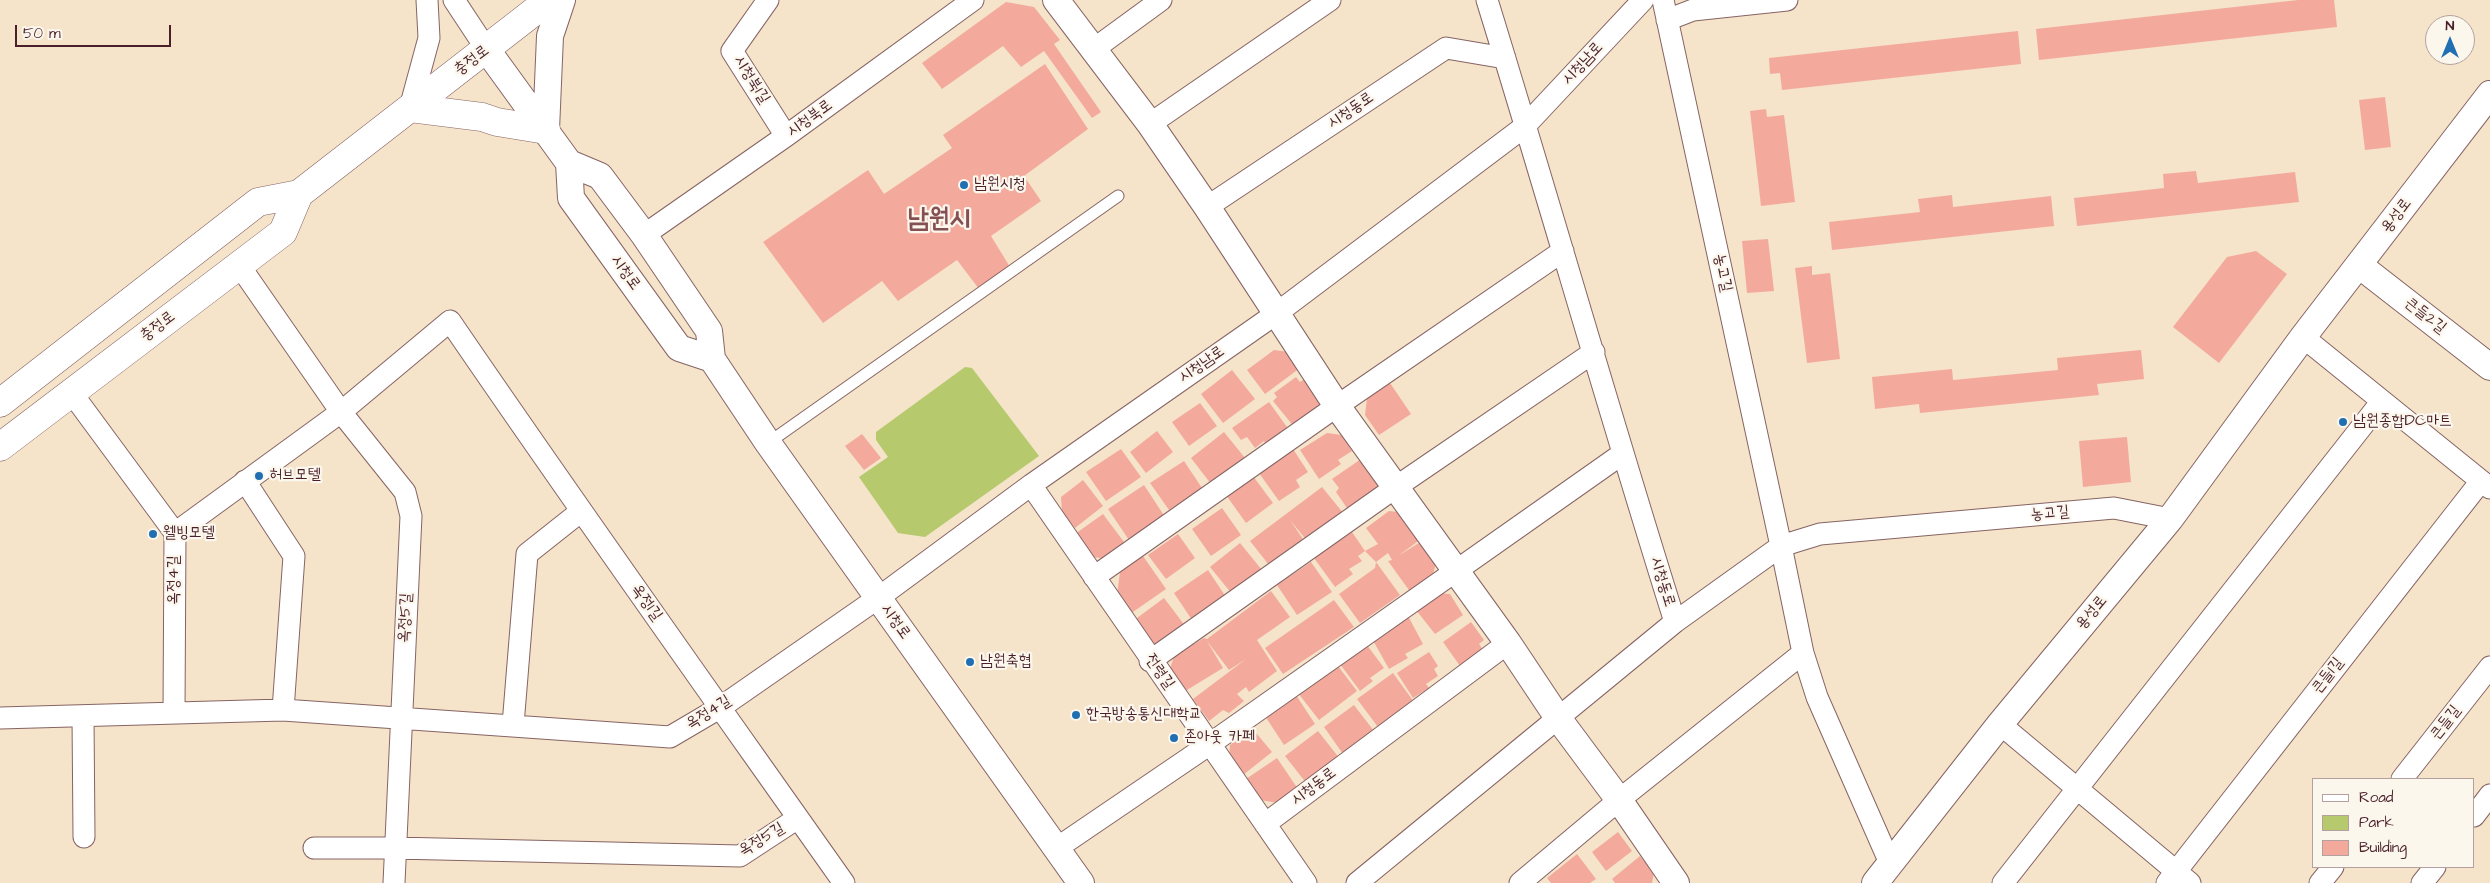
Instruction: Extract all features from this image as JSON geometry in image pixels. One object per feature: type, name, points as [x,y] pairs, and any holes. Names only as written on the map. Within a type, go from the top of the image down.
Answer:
[{"type":"main road","name":"충정로","points":[[0,403],[258,202],[299,194],[549,0]]},
{"type":"main road","points":[[410,108],[482,117],[497,122],[546,130]]},
{"type":"main road","name":"충정로","points":[[0,446],[283,232],[299,194]]},
{"type":"street","points":[[410,108],[429,38],[427,0]]},
{"type":"street","points":[[454,0],[487,50],[569,163]]},
{"type":"street","points":[[546,130],[550,36],[562,0]]},
{"type":"street","name":"시청북1길","points":[[768,0],[732,51],[786,136]]},
{"type":"street","name":"시청북로","points":[[644,235],[786,136],[973,0]]},
{"type":"street","points":[[1056,0],[1150,124],[1277,313],[1336,406],[1457,571],[1558,718],[1620,800],[1672,882]]},
{"type":"street","points":[[1094,49],[1161,0]]},
{"type":"street","points":[[1150,124],[1330,0]]},
{"type":"street","points":[[1487,0],[1524,127]]},
{"type":"street","name":"시청남로","points":[[878,598],[1031,485],[1277,313],[1524,127],[1643,0]]},
{"type":"street","points":[[1665,10],[1693,10],[1787,0]]},
{"type":"street","name":"농고길","points":[[1665,10],[1803,652],[1817,697],[1883,873]]},
{"type":"street","name":"시청동로","points":[[1207,207],[1446,48],[1505,58]]},
{"type":"street","name":"용성로","points":[[1883,873],[2000,724],[2170,519],[2303,337],[2490,94]]},
{"type":"street","name":"시청동로","points":[[1357,883],[1675,622],[1622,454],[1594,352],[1524,127]]},
{"type":"street","name":"시청로","points":[[712,359],[679,348],[673,340],[571,198],[569,163],[600,176],[644,235],[709,331],[712,359],[768,443],[1081,883]]},
{"type":"street","points":[[1094,577],[1336,406],[1563,251]]},
{"type":"street","name":"옥정5길","points":[[238,265],[341,412],[405,492],[411,516],[394,883]]},
{"type":"street","name":"큰들2길","points":[[2359,265],[2490,366]]},
{"type":"street","name":"옥정1길","points":[[341,412],[450,321],[580,512],[721,707],[844,883]]},
{"type":"street","points":[[2303,337],[2485,485]]},
{"type":"street","points":[[1150,660],[1396,487],[1594,352]]},
{"type":"street","name":"옥정4길","points":[[71,392],[175,533],[174,713]]},
{"type":"street","points":[[2003,883],[2382,401]]},
{"type":"street","points":[[175,533],[341,412]]},
{"type":"street","points":[[1057,848],[1210,744],[1622,454]]},
{"type":"street","points":[[245,481],[294,556],[283,710]]},
{"type":"street","name":"전령길","points":[[1031,485],[1150,660],[1306,883]]},
{"type":"street","name":"큰들1길","points":[[2000,724],[2076,788],[2178,879],[2485,485]]},
{"type":"street","name":"농고길","points":[[1781,546],[1820,534],[2114,508],[2170,519]]},
{"type":"street","points":[[513,725],[527,554],[580,512]]},
{"type":"street","points":[[1675,622],[1781,546]]},
{"type":"street","name":"옥정4길","points":[[0,718],[283,710],[670,737],[721,707],[878,598]]},
{"type":"street","name":"시청동로","points":[[1265,824],[1508,643]]},
{"type":"street","points":[[1520,883],[1803,652]]},
{"type":"street","name":"큰들길","points":[[2403,778],[2490,667]]},
{"type":"street","points":[[83,716],[84,837]]},
{"type":"street","points":[[2475,815],[2490,795]]},
{"type":"street","name":"옥정5길","points":[[314,848],[395,848],[740,856],[798,818]]},
{"type":"street","points":[[2320,883],[2332,868]]},
{"type":"street","points":[[2422,883],[2433,868]]},
{"type":"lane","points":[[768,443],[1118,196]]},
{"type":"green space","points":[[965,367],[972,368],[1039,456],[925,537],[898,533],[859,477],[888,457],[876,440],[876,432]]},
{"type":"building","points":[[2298,0],[2334,0],[2337,27],[2039,60],[2036,29]]},
{"type":"building","points":[[1006,2],[1034,7],[1060,40],[1054,44],[1101,112],[1092,118],[1044,51],[1021,67],[1003,46],[942,89],[922,63]]},
{"type":"building","points":[[2018,31],[2021,64],[1782,90],[1780,73],[1770,74],[1769,58]]},
{"type":"building","name":"남원시청","points":[[1045,64],[1088,129],[1024,176],[1041,201],[991,236],[1010,267],[979,289],[957,260],[898,301],[882,281],[823,323],[763,242],[868,170],[884,194],[952,148],[943,135]]},
{"type":"building","points":[[2385,97],[2391,147],[2365,150],[2359,100]]},
{"type":"building","points":[[1766,109],[1767,117],[1784,115],[1795,202],[1761,206],[1750,111]]},
{"type":"building","points":[[2196,171],[2198,183],[2295,172],[2299,202],[2077,226],[2074,198],[2164,188],[2163,174]]},
{"type":"building","points":[[1952,195],[1953,207],[2051,196],[2054,226],[1832,250],[1829,222],[1920,212],[1918,199]]},
{"type":"building","points":[[1768,239],[1774,291],[1747,293],[1742,241]]},
{"type":"building","points":[[2256,251],[2287,274],[2219,363],[2173,327],[2227,257]]},
{"type":"building","points":[[1812,266],[1812,275],[1830,273],[1840,359],[1807,363],[1795,268]]},
{"type":"building","points":[[1274,350],[1289,352],[1300,368],[1265,394],[1247,370]]},
{"type":"building","points":[[2141,350],[2144,379],[2097,384],[2099,395],[1920,413],[1919,404],[1875,409],[1872,377],[1952,369],[1953,380],[2058,370],[2057,358]]},
{"type":"building","points":[[1232,370],[1255,399],[1223,423],[1201,394]]},
{"type":"building","points":[[1296,377],[1300,382],[1306,378],[1320,396],[1318,410],[1295,428],[1273,401],[1277,397],[1274,393]]},
{"type":"building","points":[[1390,383],[1411,414],[1379,435],[1365,415],[1367,398]]},
{"type":"building","points":[[1269,402],[1292,434],[1270,450],[1264,441],[1255,448],[1247,437],[1241,440],[1232,428]]},
{"type":"building","points":[[1200,403],[1217,426],[1189,446],[1172,422]]},
{"type":"building","points":[[1157,431],[1173,452],[1146,473],[1130,452]]},
{"type":"building","points":[[1224,432],[1245,458],[1211,484],[1191,458]]},
{"type":"building","points":[[1327,433],[1342,435],[1352,451],[1338,460],[1341,464],[1319,479],[1300,450]]},
{"type":"building","points":[[862,434],[881,458],[864,470],[845,446]]},
{"type":"building","points":[[2127,437],[2131,482],[2083,487],[2079,441]]},
{"type":"building","points":[[1121,449],[1141,477],[1106,501],[1086,472]]},
{"type":"building","points":[[1293,449],[1308,472],[1296,480],[1300,487],[1279,501],[1259,473]]},
{"type":"building","points":[[1361,459],[1384,491],[1351,514],[1336,492],[1339,488],[1332,479]]},
{"type":"building","points":[[1184,461],[1202,488],[1169,510],[1150,483]]},
{"type":"building","points":[[1253,476],[1273,503],[1246,523],[1226,495]]},
{"type":"building","points":[[1083,480],[1103,506],[1075,528],[1062,512],[1061,497]]},
{"type":"building","points":[[1144,485],[1165,517],[1129,540],[1108,509]]},
{"type":"building","points":[[1322,487],[1344,514],[1308,542],[1290,520],[1303,539],[1269,565],[1250,541]]},
{"type":"building","points":[[1222,508],[1241,535],[1211,556],[1192,529]]},
{"type":"building","points":[[1389,511],[1407,513],[1425,536],[1398,556],[1422,541],[1436,563],[1432,578],[1411,593],[1388,561],[1392,560],[1388,553],[1376,562],[1365,551],[1378,544],[1366,528]]},
{"type":"building","points":[[1103,514],[1127,546],[1109,559],[1092,557],[1075,534]]},
{"type":"building","points":[[1352,532],[1365,551],[1358,556],[1362,561],[1349,569],[1353,574],[1335,587],[1314,558]]},
{"type":"building","points":[[1178,534],[1195,558],[1166,579],[1148,555]]},
{"type":"building","points":[[1240,543],[1262,570],[1232,594],[1210,567]]},
{"type":"building","points":[[1143,556],[1166,589],[1130,614],[1117,595],[1120,572]]},
{"type":"building","points":[[1311,562],[1332,592],[1297,615],[1277,585]]},
{"type":"building","points":[[1376,562],[1400,595],[1360,623],[1339,594],[1375,568]]},
{"type":"building","points":[[1208,570],[1226,597],[1192,620],[1174,593]]},
{"type":"building","points":[[1271,591],[1290,617],[1257,640],[1277,671],[1249,692],[1246,687],[1237,694],[1244,701],[1229,713],[1223,710],[1209,721],[1193,699],[1246,659],[1229,670],[1207,641],[1223,668],[1182,693],[1169,672],[1174,656],[1204,638],[1207,639]]},
{"type":"building","points":[[1436,593],[1450,594],[1463,615],[1435,634],[1416,610]]},
{"type":"building","points":[[1164,598],[1186,627],[1154,650],[1133,621]]},
{"type":"building","points":[[1334,600],[1354,627],[1283,674],[1265,648]]},
{"type":"building","points":[[1407,614],[1423,644],[1405,654],[1408,658],[1389,669],[1370,635]]},
{"type":"building","points":[[1471,622],[1484,640],[1479,644],[1483,650],[1460,666],[1443,642]]},
{"type":"building","points":[[1367,645],[1384,668],[1370,678],[1373,681],[1360,691],[1340,664]]},
{"type":"building","points":[[1429,652],[1438,666],[1434,669],[1438,676],[1426,684],[1429,688],[1413,698],[1397,673]]},
{"type":"building","points":[[1338,666],[1357,691],[1319,720],[1298,693]]},
{"type":"building","points":[[1393,673],[1414,702],[1378,727],[1357,699]]},
{"type":"building","points":[[1296,695],[1315,724],[1284,745],[1265,716]]},
{"type":"building","points":[[1354,705],[1374,731],[1343,754],[1324,727]]},
{"type":"building","points":[[1252,728],[1272,752],[1243,775],[1229,758],[1230,745]]},
{"type":"building","points":[[1318,731],[1340,759],[1307,784],[1285,756]]},
{"type":"building","points":[[1277,758],[1298,789],[1278,803],[1260,800],[1246,779]]},
{"type":"building","points":[[1618,832],[1632,851],[1606,871],[1592,852]]},
{"type":"building","points":[[1577,854],[1596,879],[1590,883],[1551,883],[1547,878]]},
{"type":"building","points":[[1640,856],[1654,873],[1652,883],[1615,883],[1612,879]]},
{"type":"place","name":"남원시청","points":[[964,185]]},
{"type":"place","name":"남원종합DC마트","points":[[2343,422]]},
{"type":"place","name":"허브모텔","points":[[259,476]]},
{"type":"place","name":"웰빙모텔","points":[[153,534]]},
{"type":"place","name":"남원축협","points":[[970,662]]},
{"type":"place","name":"한국방송통신대학교","points":[[1076,715]]},
{"type":"place","name":"존아웃 카페","points":[[1174,738]]},
{"type":"district","name":"남원시","points":[[939,221]]}]
